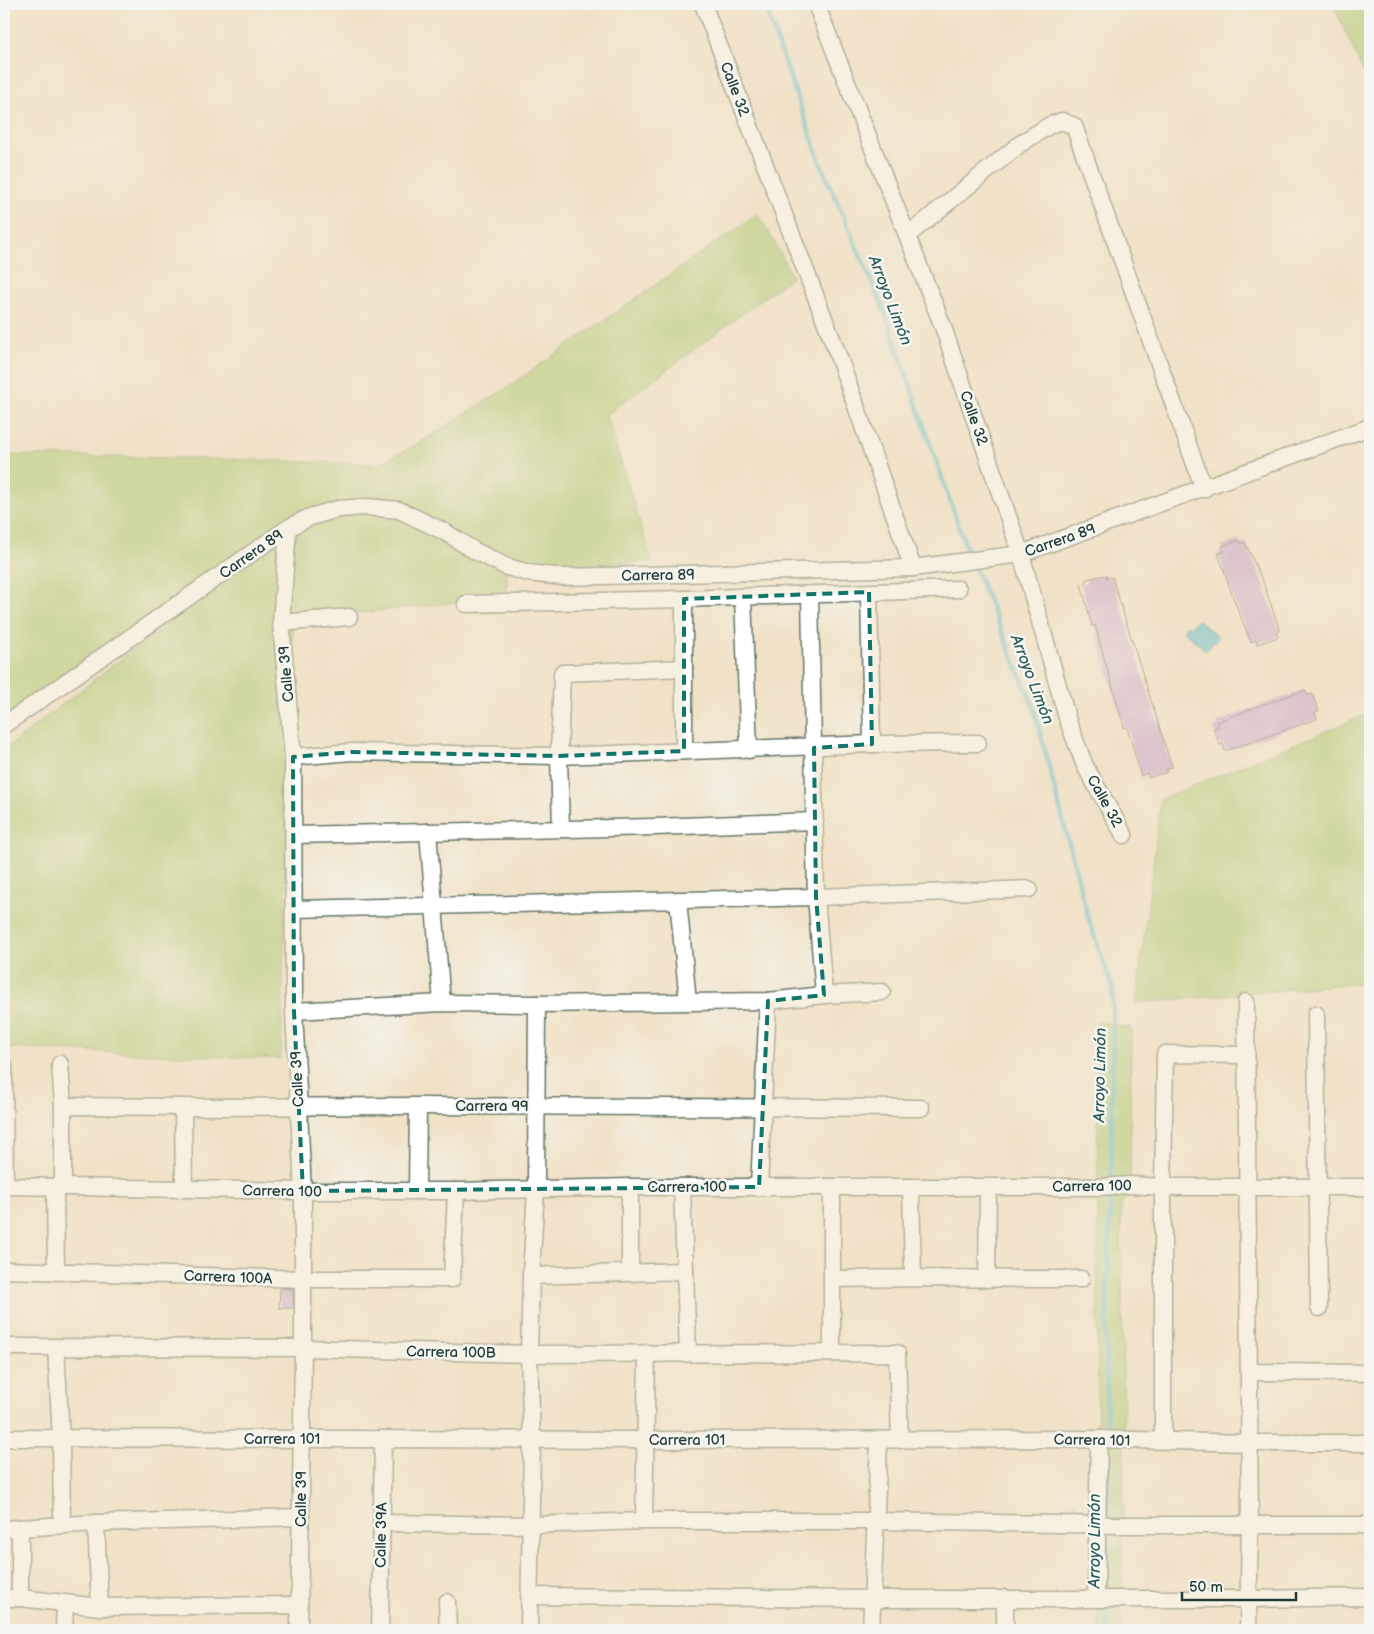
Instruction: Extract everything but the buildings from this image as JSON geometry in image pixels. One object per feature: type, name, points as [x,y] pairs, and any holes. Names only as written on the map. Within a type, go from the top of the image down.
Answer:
[{"type":"street","name":"Calle 32","points":[[703,4],[837,352],[913,568]]},
{"type":"street","name":"Calle 32","points":[[816,4],[942,324],[1068,721],[1085,766],[1124,835]]},
{"type":"street","points":[[908,235],[1020,144],[1050,125],[1062,121],[1074,126],[1204,489]]},
{"type":"street","name":"Carrera 89","points":[[4,726],[288,528],[310,517],[338,509],[367,507],[399,510],[445,532],[475,551],[507,567],[529,573],[563,577],[913,568],[1016,555],[1370,428]]},
{"type":"street","name":"Calle 39","points":[[288,528],[282,623],[292,757],[294,1011],[303,1191],[299,1630]]},
{"type":"street","points":[[466,604],[684,599],[958,589]]},
{"type":"street","points":[[869,592],[872,744]]},
{"type":"street","points":[[810,595],[816,897],[824,995]]},
{"type":"street","points":[[743,597],[749,750]]},
{"type":"street","points":[[684,599],[684,751]]},
{"type":"street","points":[[282,623],[349,617]]},
{"type":"street","points":[[561,829],[559,756],[562,673],[684,668]]},
{"type":"street","points":[[292,757],[352,752],[559,756],[814,748],[872,744],[978,743]]},
{"type":"street","points":[[294,835],[815,821]]},
{"type":"street","points":[[428,832],[442,1003]]},
{"type":"street","points":[[294,908],[816,897],[1029,890]]},
{"type":"street","points":[[678,900],[688,1002]]},
{"type":"street","points":[[294,1011],[442,1003],[537,1004],[768,1001],[824,995],[882,992]]},
{"type":"street","points":[[759,1187],[768,1001]]},
{"type":"street","points":[[1246,1002],[1250,1525],[1248,1630]]},
{"type":"street","points":[[528,1630],[532,1440],[529,1354],[536,1189],[537,1004]]},
{"type":"street","points":[[1316,1014],[1319,1308]]},
{"type":"street","points":[[1163,1440],[1163,1187],[1166,1054],[1246,1055]]},
{"type":"street","points":[[56,1272],[63,1106],[60,1064]]},
{"type":"street","points":[[4,1065],[4,1186]]},
{"type":"street","name":"Carrera 99","points":[[63,1106],[763,1106],[921,1108]]},
{"type":"street","points":[[417,1191],[418,1106]]},
{"type":"street","points":[[183,1107],[184,1189]]},
{"type":"street","name":"Carrera 100","points":[[4,1186],[303,1191],[456,1191],[630,1187],[1099,1187],[1130,1185],[1163,1187],[1370,1187]]},
{"type":"street","points":[[630,1187],[630,1273]]},
{"type":"street","points":[[682,1187],[688,1353]]},
{"type":"street","points":[[832,1187],[832,1353]]},
{"type":"street","points":[[911,1187],[913,1277]]},
{"type":"street","points":[[987,1279],[988,1187]]},
{"type":"street","name":"Carrera 100A","points":[[4,1270],[303,1279],[452,1279],[456,1191]]},
{"type":"street","points":[[531,1276],[685,1271]]},
{"type":"street","points":[[832,1279],[913,1277],[1081,1279]]},
{"type":"street","name":"Carrera 100B","points":[[4,1346],[303,1348],[529,1354],[897,1352],[900,1440]]},
{"type":"street","points":[[56,1347],[62,1525]]},
{"type":"street","points":[[644,1521],[647,1353]]},
{"type":"street","points":[[1249,1372],[1370,1373]]},
{"type":"street","name":"Carrera 101","points":[[4,1438],[301,1440],[1099,1439],[1249,1443],[1370,1443]]},
{"type":"street","name":"Calle 39A","points":[[380,1630],[383,1439]]},
{"type":"street","points":[[1098,1598],[1106,1524],[1099,1439]]},
{"type":"street","points":[[871,1630],[879,1440]]},
{"type":"street","points":[[4,1529],[96,1523],[301,1517]]},
{"type":"street","points":[[382,1523],[531,1525],[644,1521],[876,1521],[1370,1525]]},
{"type":"street","points":[[96,1523],[100,1607]]},
{"type":"street","points":[[20,1529],[12,1598],[100,1607],[299,1605]]},
{"type":"street","points":[[529,1596],[872,1599],[1249,1599],[1370,1597]]},
{"type":"street","points":[[1005,1598],[1005,1630]]},
{"type":"street","points":[[447,1602],[448,1630]]},
{"type":"street","points":[[64,1630],[65,1604]]},
{"type":"highlighted area","points":[[869,592],[872,744],[814,748],[816,897],[824,995],[768,1001],[759,1187],[303,1191],[294,1011],[293,757],[352,752],[559,756],[684,751],[684,599]]},
{"type":"green space","points":[[1333,4],[1370,4],[1370,87]]},
{"type":"green space","points":[[758,214],[792,277],[606,415],[652,562],[507,567],[507,597],[293,620],[281,1059],[4,1048],[4,750],[261,549],[4,725],[4,455],[379,464],[416,445],[502,391]],"holes":[[[367,507],[423,523],[349,511]]]},
{"type":"green space","points":[[1370,713],[1370,982],[1136,1003],[1161,799]]},
{"type":"green space","points":[[1097,1022],[1131,1028],[1130,1185],[1121,1206],[1124,1440],[1121,1630],[1098,1630]]},
{"type":"water","points":[[1197,619],[1219,638],[1206,651],[1183,631],[1186,625],[1190,627]]},
{"type":"waterway","name":"Arroyo Limón","points":[[764,4],[822,167],[884,310],[966,547],[1034,708],[1088,918],[1113,989],[1111,1176],[1106,1333],[1107,1427]]},
{"type":"waterway","name":"Arroyo Limón","points":[[1107,1452],[1108,1521]]},
{"type":"waterway","name":"Arroyo Limón","points":[[1107,1630],[1109,1529]]}]
